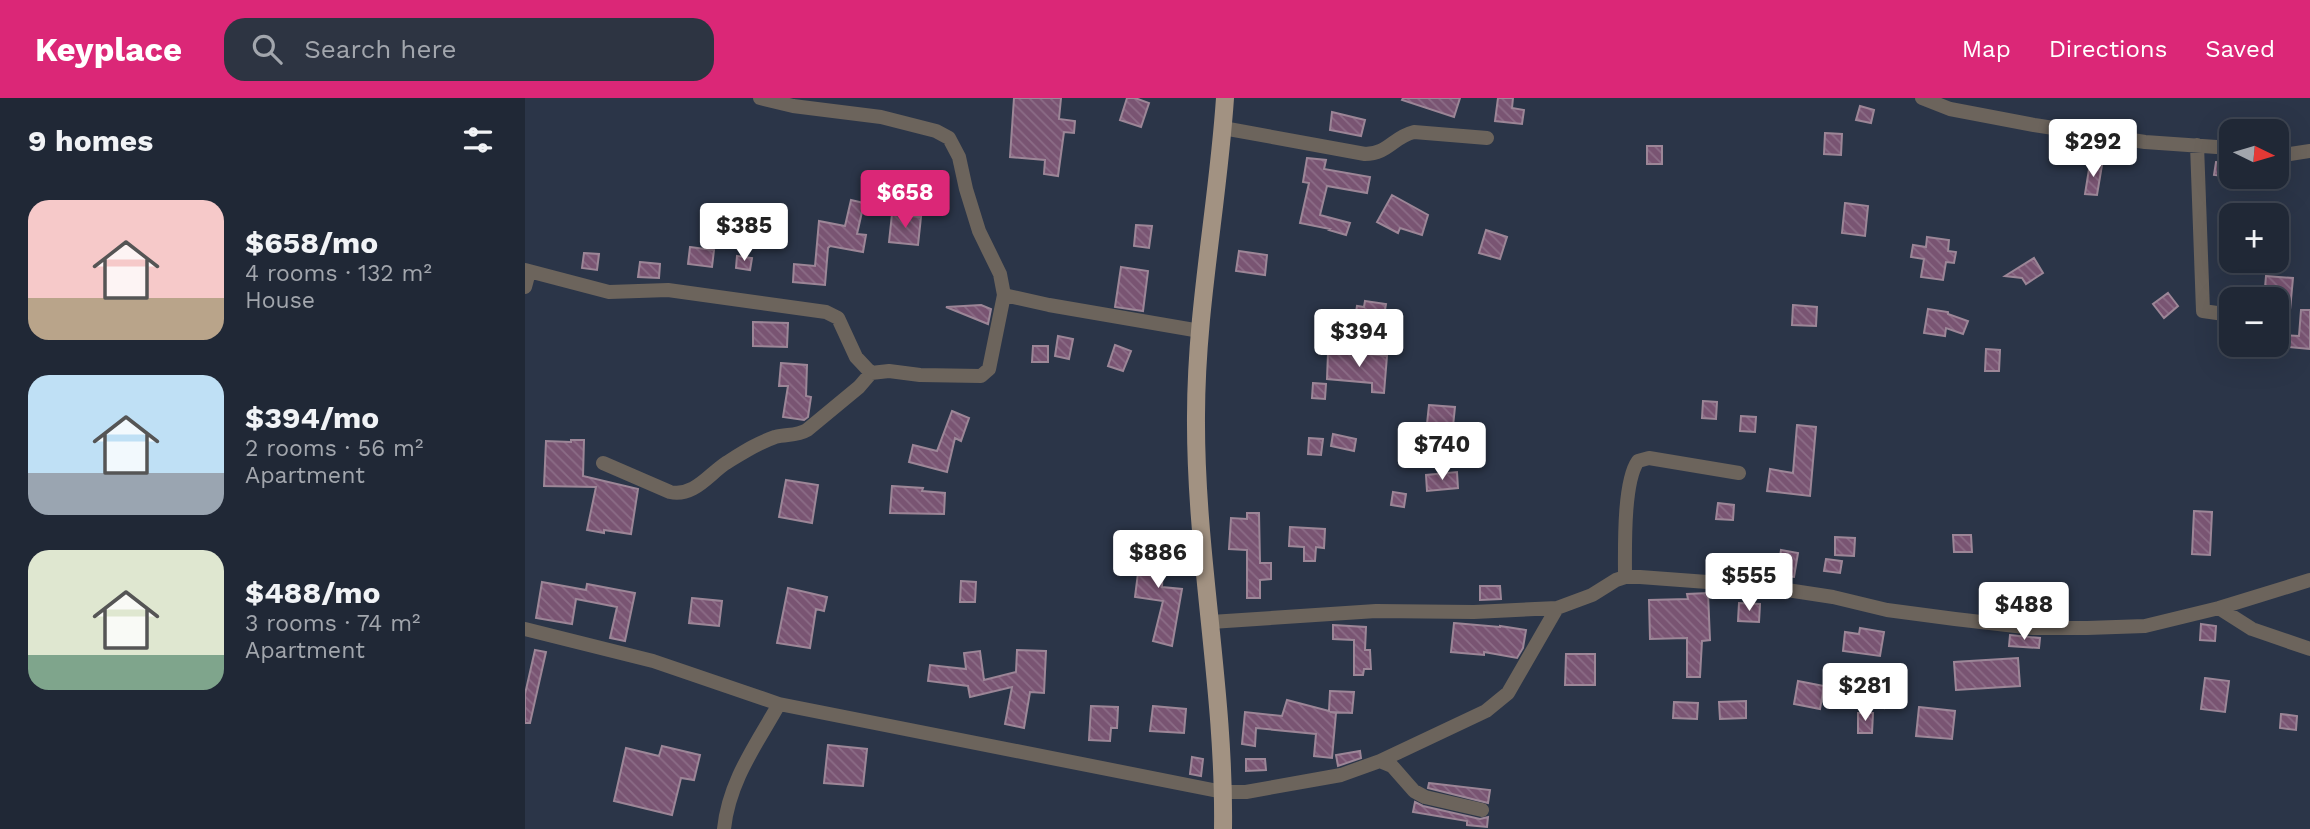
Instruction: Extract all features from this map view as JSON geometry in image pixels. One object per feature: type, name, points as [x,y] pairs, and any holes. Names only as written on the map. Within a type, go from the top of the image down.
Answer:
[{"type":"main road","points":[[1223,829],[1219,705],[1199,532],[1196,415],[1200,331],[1225,98]]},
{"type":"street","points":[[603,463],[670,492],[689,492],[715,470],[752,446],[777,437],[799,435],[807,430],[859,387],[871,373],[889,371],[920,375],[981,376],[989,369],[1004,295],[1000,274],[979,231],[959,157],[949,138],[936,131],[881,117],[793,106],[760,98]]},
{"type":"street","points":[[1922,98],[1950,109],[2034,125],[2145,142],[2219,147]]},
{"type":"street","points":[[1223,128],[1365,154],[1381,152],[1404,135],[1414,132],[1487,138]]},
{"type":"street","points":[[2197,145],[2203,311],[2219,313]]},
{"type":"street","points":[[2289,154],[2310,151]]},
{"type":"street","points":[[525,287],[527,271],[610,292],[668,290],[826,312],[838,318],[856,358],[871,373]]},
{"type":"street","points":[[1004,295],[1200,331]]},
{"type":"street","points":[[1625,577],[1631,473],[1639,461],[1649,457],[1739,473]]},
{"type":"street","points":[[1211,622],[1376,611],[1474,612],[1557,608],[1592,595],[1625,577],[1761,586],[1833,597],[1887,610],[2033,628],[2145,626],[2219,608],[2310,580]]},
{"type":"street","points":[[525,629],[653,661],[779,704],[1223,792],[1246,792],[1366,768],[1486,711],[1508,693],[1557,608]]},
{"type":"street","points":[[2219,608],[2252,629],[2310,649]]},
{"type":"street","points":[[724,829],[727,806],[739,773],[779,704]]},
{"type":"street","points":[[1380,761],[1392,766],[1414,791],[1426,797],[1482,810]]},
{"type":"building","points":[[1014,98],[1061,98],[1059,119],[1075,121],[1074,133],[1064,132],[1058,176],[1044,174],[1045,160],[1010,157]]},
{"type":"building","points":[[1127,98],[1149,103],[1141,127],[1120,120]]},
{"type":"building","points":[[1460,98],[1454,117],[1402,100]]},
{"type":"building","points":[[1498,98],[1513,98],[1512,108],[1524,110],[1522,124],[1495,121]]},
{"type":"building","points":[[1860,106],[1874,110],[1871,123],[1856,120]]},
{"type":"building","points":[[1332,112],[1365,120],[1361,136],[1330,130]]},
{"type":"building","points":[[1825,133],[1842,134],[1841,155],[1824,154]]},
{"type":"building","points":[[1647,146],[1662,146],[1662,164],[1647,164]]},
{"type":"building","points":[[1307,158],[1326,160],[1324,169],[1370,177],[1367,193],[1327,186],[1320,215],[1350,223],[1346,235],[1300,223],[1309,183],[1303,182]]},
{"type":"building","points":[[2216,162],[2219,162],[2219,176],[2214,175]]},
{"type":"building","points":[[2090,163],[2102,165],[2097,195],[2085,194]]},
{"type":"building","points":[[1392,195],[1428,215],[1422,235],[1400,228],[1398,233],[1377,222]]},
{"type":"building","points":[[851,200],[864,203],[857,234],[866,235],[863,252],[830,246],[825,285],[793,282],[794,264],[815,266],[819,221],[845,226]]},
{"type":"building","points":[[1845,203],[1868,206],[1865,236],[1842,233]]},
{"type":"building","points":[[892,214],[921,217],[918,245],[889,242]]},
{"type":"building","points":[[1136,225],[1152,226],[1149,248],[1134,246]]},
{"type":"building","points":[[1486,230],[1507,237],[1500,259],[1479,253]]},
{"type":"building","points":[[1927,237],[1949,240],[1948,251],[1956,252],[1954,263],[1946,262],[1943,280],[1921,277],[1924,259],[1911,257],[1913,245],[1926,247]]},
{"type":"building","points":[[690,247],[714,250],[712,267],[688,264]]},
{"type":"building","points":[[1239,251],[1267,255],[1265,275],[1236,271]]},
{"type":"building","points":[[584,253],[599,254],[597,270],[582,268]]},
{"type":"building","points":[[737,256],[752,258],[750,270],[736,268]]},
{"type":"building","points":[[2034,258],[2043,273],[2026,284],[2022,278],[2005,276]]},
{"type":"building","points":[[640,262],[660,264],[659,278],[638,277]]},
{"type":"building","points":[[1121,267],[1148,271],[1143,311],[1115,307]]},
{"type":"building","points":[[2266,276],[2293,278],[2290,310],[2289,287],[2265,287]]},
{"type":"building","points":[[2168,293],[2178,306],[2164,318],[2153,304]]},
{"type":"building","points":[[1365,301],[1386,304],[1383,322],[1367,320],[1366,325],[1354,324],[1357,306],[1364,307]]},
{"type":"building","points":[[981,305],[991,309],[988,324],[946,307]]},
{"type":"building","points":[[1793,305],[1817,307],[1816,326],[1792,325]]},
{"type":"building","points":[[1928,309],[1948,312],[1968,321],[1963,334],[1946,328],[1945,336],[1924,333]]},
{"type":"building","points":[[2301,310],[2310,310],[2310,349],[2289,347],[2289,335],[2299,336]]},
{"type":"building","points":[[753,322],[788,323],[787,347],[753,346]]},
{"type":"building","points":[[1058,336],[1073,339],[1069,359],[1055,356]]},
{"type":"building","points":[[1115,345],[1131,351],[1123,371],[1108,366]]},
{"type":"building","points":[[1033,346],[1048,346],[1048,362],[1032,362]]},
{"type":"building","points":[[1986,349],[2000,350],[1999,371],[1985,371]]},
{"type":"building","points":[[1352,352],[1387,356],[1384,393],[1372,392],[1372,383],[1327,379],[1328,353]]},
{"type":"building","points":[[781,363],[807,365],[806,396],[811,397],[808,417],[804,420],[783,417],[788,386],[779,386]]},
{"type":"building","points":[[1313,383],[1326,384],[1325,399],[1312,398]]},
{"type":"building","points":[[1703,401],[1717,402],[1716,419],[1702,418]]},
{"type":"building","points":[[1429,405],[1455,407],[1452,436],[1426,433]]},
{"type":"building","points":[[952,411],[969,418],[961,441],[955,438],[947,472],[909,462],[913,445],[937,451]]},
{"type":"building","points":[[1741,416],[1756,417],[1755,432],[1740,431]]},
{"type":"building","points":[[1797,425],[1816,427],[1810,496],[1767,491],[1770,469],[1793,473]]},
{"type":"building","points":[[1333,434],[1356,439],[1354,451],[1331,446]]},
{"type":"building","points":[[1309,438],[1323,439],[1321,455],[1308,454]]},
{"type":"building","points":[[584,440],[583,476],[638,489],[631,534],[587,530],[596,487],[544,486],[546,441]]},
{"type":"building","points":[[1457,472],[1458,488],[1427,491],[1426,475]]},
{"type":"building","points":[[786,480],[818,485],[812,523],[779,517]]},
{"type":"building","points":[[892,486],[945,493],[944,514],[890,513]]},
{"type":"building","points":[[1393,492],[1406,494],[1404,507],[1391,505]]},
{"type":"building","points":[[1718,503],[1734,505],[1733,520],[1716,519]]},
{"type":"building","points":[[2194,511],[2212,512],[2210,555],[2192,554]]},
{"type":"building","points":[[1247,513],[1259,513],[1260,563],[1271,563],[1271,579],[1260,580],[1260,598],[1247,598],[1247,550],[1229,549],[1231,518],[1247,519]]},
{"type":"building","points":[[1290,527],[1325,529],[1324,548],[1316,547],[1315,561],[1304,561],[1304,547],[1289,546]]},
{"type":"building","points":[[1953,535],[1971,535],[1972,552],[1954,552]]},
{"type":"building","points":[[1835,537],[1855,538],[1854,556],[1835,555]]},
{"type":"building","points":[[1139,541],[1164,542],[1162,587],[1182,589],[1172,646],[1153,641],[1163,601],[1135,597]]},
{"type":"building","points":[[1781,550],[1798,553],[1794,577],[1777,575]]},
{"type":"building","points":[[1826,559],[1842,561],[1840,573],[1824,571]]},
{"type":"building","points":[[961,581],[976,582],[975,602],[960,602]]},
{"type":"building","points":[[542,582],[586,590],[587,584],[635,593],[625,641],[610,638],[617,607],[576,599],[572,624],[536,618]]},
{"type":"building","points":[[1480,586],[1500,586],[1501,599],[1480,600]]},
{"type":"building","points":[[788,588],[827,597],[824,611],[816,609],[810,648],[777,643]]},
{"type":"building","points":[[1708,593],[1710,640],[1702,641],[1700,677],[1687,677],[1687,638],[1650,639],[1649,600],[1688,599],[1687,594]]},
{"type":"building","points":[[692,598],[722,601],[719,626],[689,623]]},
{"type":"building","points":[[1739,603],[1760,604],[1759,622],[1738,621]]},
{"type":"building","points":[[1454,623],[1526,630],[1523,648],[1517,658],[1484,652],[1484,655],[1451,652]]},
{"type":"building","points":[[2201,624],[2216,626],[2215,641],[2200,640]]},
{"type":"building","points":[[1333,625],[1366,627],[1365,650],[1370,650],[1371,669],[1364,669],[1363,675],[1354,675],[1354,640],[1333,639]]},
{"type":"building","points":[[1860,628],[1884,632],[1880,656],[1843,651],[1845,632],[1859,634]]},
{"type":"building","points":[[2010,635],[2040,638],[2039,648],[2009,646]]},
{"type":"building","points":[[535,650],[546,652],[530,723],[525,723],[525,694]]},
{"type":"building","points":[[1017,650],[1046,651],[1044,693],[1030,692],[1024,728],[1005,724],[1012,687],[970,697],[968,686],[928,681],[930,665],[966,669],[964,653],[980,651],[984,680],[1016,672]]},
{"type":"building","points":[[1566,654],[1595,654],[1595,685],[1565,685]]},
{"type":"building","points":[[2018,658],[2020,686],[1956,690],[1954,662]]},
{"type":"building","points":[[1874,671],[1902,677],[1899,693],[1884,694],[1884,708],[1867,705]]},
{"type":"building","points":[[2205,678],[2229,681],[2225,712],[2201,709]]},
{"type":"building","points":[[1798,681],[1824,686],[1820,709],[1794,704]]},
{"type":"building","points":[[1330,691],[1354,692],[1352,713],[1330,712],[1336,713],[1332,758],[1314,756],[1316,734],[1256,728],[1255,746],[1242,744],[1245,712],[1282,716],[1287,700],[1329,711]]},
{"type":"building","points":[[1746,701],[1746,718],[1720,719],[1719,702]]},
{"type":"building","points":[[1674,702],[1698,703],[1697,719],[1673,718]]},
{"type":"building","points":[[1091,706],[1118,707],[1117,728],[1111,728],[1110,741],[1089,740]]},
{"type":"building","points":[[1153,706],[1186,709],[1184,733],[1150,731]]},
{"type":"building","points":[[1919,707],[1955,711],[1952,739],[1916,736]]},
{"type":"building","points":[[1858,713],[1873,713],[1872,733],[1858,733]]},
{"type":"building","points":[[2281,714],[2297,716],[2296,730],[2280,728]]},
{"type":"building","points":[[828,745],[867,749],[863,786],[824,783]]},
{"type":"building","points":[[662,746],[700,755],[694,780],[681,778],[672,815],[614,801],[626,748],[659,756]]},
{"type":"building","points":[[1360,751],[1361,758],[1338,766],[1336,755]]},
{"type":"building","points":[[1192,757],[1203,759],[1201,776],[1190,774]]},
{"type":"building","points":[[1246,759],[1265,759],[1266,770],[1246,771]]},
{"type":"building","points":[[1429,783],[1490,790],[1488,803],[1428,788]]},
{"type":"building","points":[[1415,802],[1480,819],[1488,817],[1487,827],[1413,812]]}]
